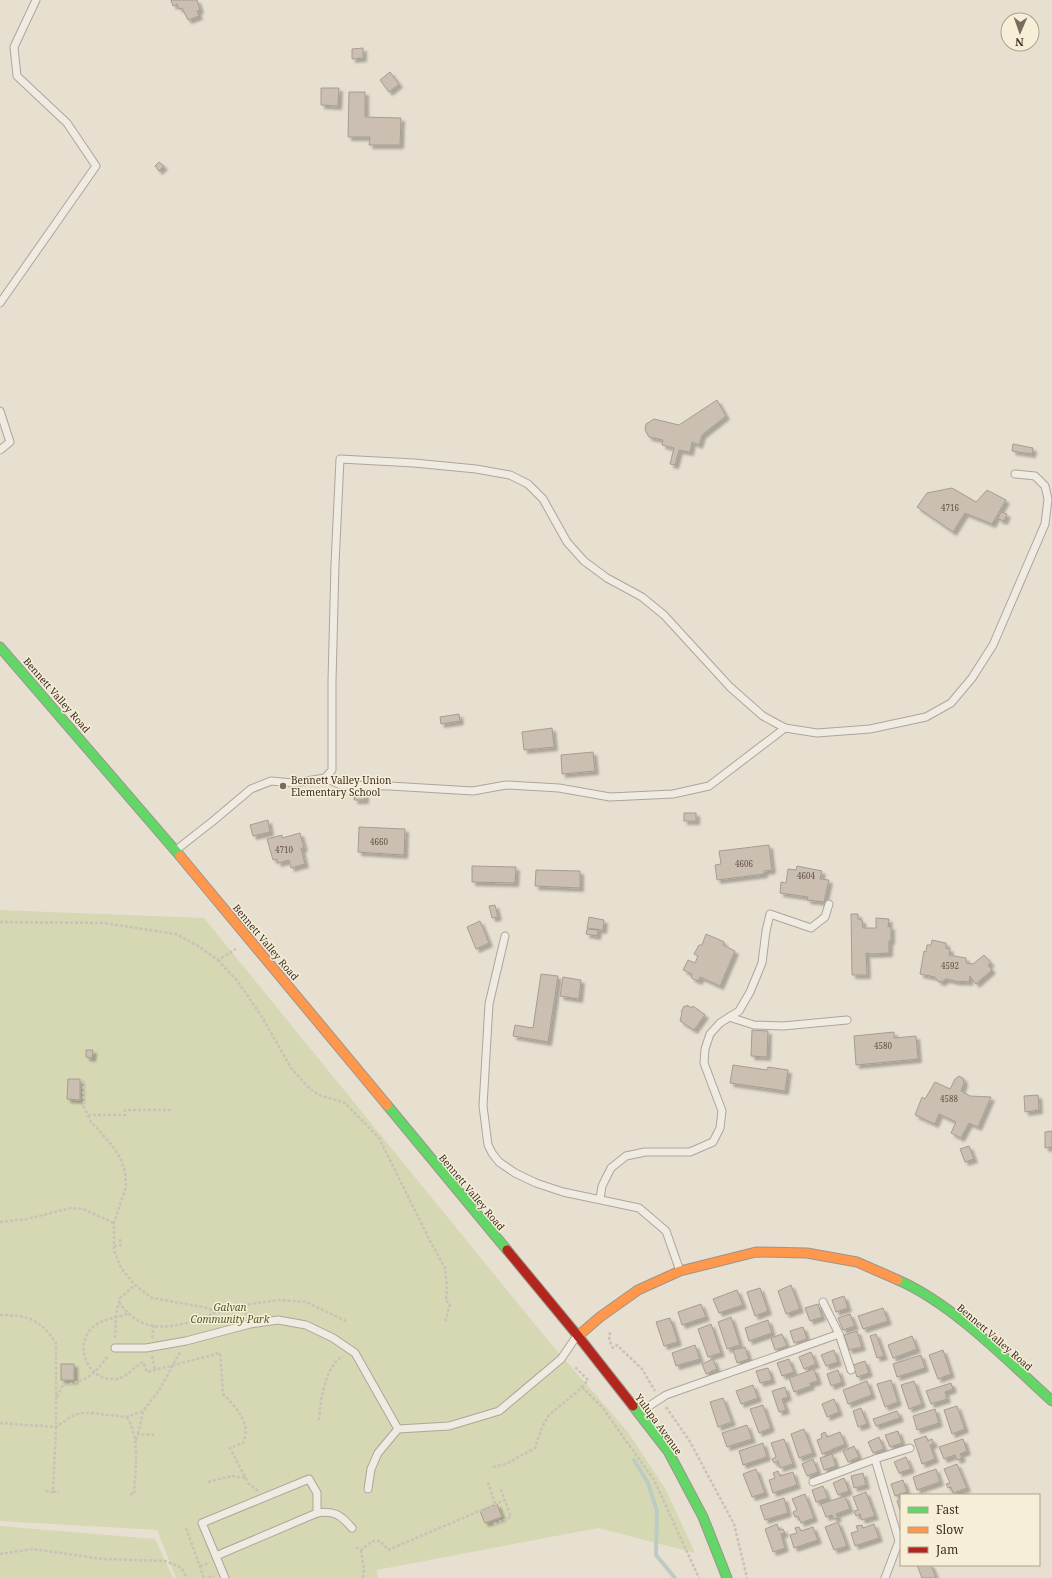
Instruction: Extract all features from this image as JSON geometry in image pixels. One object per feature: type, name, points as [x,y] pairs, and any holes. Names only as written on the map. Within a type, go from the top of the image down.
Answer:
[{"type":"street","name":"Bennett Valley Road","points":[[0,647],[176,850],[578,1336],[600,1317],[638,1290],[680,1271],[756,1252],[807,1253],[857,1262],[914,1286],[965,1323],[1052,1401]]},
{"type":"street","name":"Yulupa Avenue","points":[[578,1336],[668,1451],[703,1517],[727,1578]]},
{"type":"lane","points":[[0,303],[96,166],[67,123],[17,76],[14,47],[36,0]]},
{"type":"lane","points":[[0,411],[10,442],[0,450]]},
{"type":"lane","points":[[326,778],[332,770],[332,681],[335,564],[340,459],[414,463],[476,469],[510,474],[528,484],[543,499],[567,542],[584,561],[607,578],[642,597],[664,615],[730,687],[763,716],[785,728],[818,733],[870,729],[926,717],[951,703],[972,678],[993,645],[1045,524],[1048,499],[1045,486],[1036,476],[1015,474]]},
{"type":"lane","points":[[176,850],[251,789],[271,781],[293,783],[326,778],[341,785],[390,786],[473,791],[506,785],[559,788],[610,797],[673,794],[709,786],[785,728]]},
{"type":"lane","points":[[600,1199],[602,1186],[611,1168],[626,1156],[645,1152],[690,1152],[713,1142],[720,1128],[722,1111],[704,1063],[705,1049],[710,1034],[720,1023],[739,1011],[750,992],[762,963],[766,931],[770,914],[811,928],[825,917],[829,904]]},
{"type":"lane","points":[[505,936],[489,1004],[483,1106],[488,1145],[492,1153],[499,1162],[515,1174],[536,1183],[563,1192],[639,1208],[666,1231],[680,1271]]},
{"type":"lane","points":[[729,1017],[754,1025],[782,1026],[848,1020]]},
{"type":"lane","points":[[823,1302],[839,1334],[851,1370]]},
{"type":"lane","points":[[115,1348],[151,1347],[186,1341],[250,1324],[278,1320],[306,1326],[334,1338],[355,1353],[398,1429]]},
{"type":"lane","points":[[638,1413],[666,1395],[839,1334]]},
{"type":"lane","points":[[368,1490],[371,1469],[378,1453],[398,1429],[449,1426],[499,1411],[561,1359],[578,1336]]},
{"type":"lane","points":[[813,1482],[910,1448]]},
{"type":"lane","points":[[875,1459],[899,1541],[885,1578]]},
{"type":"lane","points":[[224,1578],[202,1523],[309,1480],[317,1493],[317,1513]]},
{"type":"lane","points":[[216,1556],[317,1513],[325,1512],[342,1516],[352,1528]]},
{"type":"path","points":[[0,922],[104,923],[176,934],[198,946],[218,960],[240,983],[262,1017],[291,1068],[309,1088],[320,1095],[345,1103],[378,1138],[427,1235],[446,1268],[446,1301],[450,1304],[445,1323]]},
{"type":"path","points":[[218,960],[250,941]]},
{"type":"path","points":[[83,1081],[84,1107],[91,1122],[121,1159],[125,1171],[126,1187],[114,1223],[114,1250],[121,1268],[135,1285],[152,1298],[208,1308],[215,1313]]},
{"type":"path","points":[[88,1115],[125,1115],[125,1110],[172,1110]]},
{"type":"path","points":[[0,1222],[27,1219],[71,1208],[83,1209],[114,1223]]},
{"type":"path","points":[[114,1246],[121,1245],[120,1239]]},
{"type":"path","points":[[56,1399],[63,1385],[79,1382],[95,1373],[115,1348],[116,1318],[120,1298],[135,1285]]},
{"type":"path","points":[[119,1302],[127,1314],[141,1322],[154,1326],[168,1327],[215,1313],[279,1300],[306,1302],[348,1322]]},
{"type":"path","points":[[244,1306],[250,1324]]},
{"type":"path","points":[[116,1318],[127,1314]]},
{"type":"path","points":[[0,1315],[20,1315],[30,1319],[40,1324],[50,1333],[56,1343],[56,1427],[53,1492]]},
{"type":"path","points":[[610,1332],[609,1340],[613,1348],[617,1345],[642,1369],[660,1399],[689,1440],[734,1524],[748,1578]]},
{"type":"path","points":[[135,1441],[143,1411],[160,1389],[186,1341]]},
{"type":"path","points":[[151,1347],[155,1370]]},
{"type":"path","points":[[220,1353],[223,1394],[235,1406],[246,1424],[246,1436],[243,1443],[230,1448],[248,1482]]},
{"type":"path","points":[[319,1420],[320,1404],[325,1385],[333,1366],[341,1357],[355,1353]]},
{"type":"path","points":[[493,1467],[506,1464],[535,1448],[542,1427],[549,1415],[582,1387],[588,1380],[575,1367]]},
{"type":"path","points":[[582,1387],[602,1407],[654,1480],[699,1578]]},
{"type":"path","points":[[0,1423],[56,1427],[72,1416],[80,1413],[127,1417],[143,1411]]},
{"type":"path","points":[[127,1417],[132,1426],[136,1446],[134,1494],[130,1494]]},
{"type":"path","points":[[138,1434],[154,1434]]},
{"type":"path","points":[[208,1482],[232,1476],[245,1478]]},
{"type":"path","points":[[488,1482],[495,1504]]},
{"type":"path","points":[[494,1524],[511,1517],[500,1488]]},
{"type":"path","points":[[45,1491],[59,1491]]},
{"type":"path","points":[[361,1550],[372,1541],[380,1541],[388,1550],[505,1500]]},
{"type":"path","points":[[186,1528],[204,1578]]},
{"type":"path","points":[[356,1547],[361,1550]]},
{"type":"path","points":[[0,1554],[32,1549],[103,1559],[165,1561],[182,1569],[187,1578]]},
{"type":"path","points":[[361,1550],[364,1570],[362,1578]]},
{"type":"green space","name":"Galvan Community Park","points":[[0,910],[204,918],[546,1338],[628,1432],[666,1490],[695,1553],[598,1528],[377,1570],[378,1578],[176,1578],[157,1530],[0,1521]]},
{"type":"green space","points":[[0,1526],[155,1539],[173,1578],[0,1578]]},
{"type":"building","points":[[171,0],[197,0],[200,10],[197,11],[199,16],[188,20],[182,8],[179,9],[177,4],[173,6]]},
{"type":"building","points":[[363,48],[363,58],[352,59],[352,49]]},
{"type":"building","points":[[390,72],[399,84],[389,92],[380,80]]},
{"type":"building","points":[[321,88],[339,88],[338,106],[321,105]]},
{"type":"building","points":[[349,92],[365,92],[365,117],[401,118],[400,145],[369,145],[370,137],[348,137]]},
{"type":"building","points":[[159,162],[164,166],[159,171],[155,166]]},
{"type":"building","points":[[717,400],[726,416],[702,435],[699,445],[692,442],[690,452],[679,450],[675,465],[670,464],[674,448],[662,445],[663,440],[649,437],[645,430],[646,424],[654,419],[679,425]]},
{"type":"building","points":[[1013,444],[1033,448],[1032,454],[1012,451]]},
{"type":"building","points":[[952,488],[976,502],[987,490],[1006,500],[992,524],[965,513],[953,532],[917,507],[927,493]]},
{"type":"building","points":[[1001,512],[1007,514],[1004,521],[998,519]]},
{"type":"building","points":[[459,714],[460,721],[441,724],[440,717]]},
{"type":"building","points":[[552,728],[554,747],[524,750],[522,732]]},
{"type":"building","points":[[593,752],[595,771],[562,774],[561,755]]},
{"type":"building","points":[[355,794],[365,794],[365,800],[354,800]]},
{"type":"building","points":[[684,813],[696,813],[696,821],[684,821]]},
{"type":"building","points":[[268,820],[270,832],[253,836],[250,825]]},
{"type":"building","points":[[359,827],[405,829],[404,855],[358,852]]},
{"type":"building","points":[[300,833],[304,848],[301,848],[305,864],[291,868],[289,860],[278,863],[277,859],[273,860],[267,839],[282,835],[282,838]]},
{"type":"building","points":[[769,845],[772,870],[764,871],[764,874],[717,880],[715,865],[721,864],[719,851]]},
{"type":"building","points":[[472,866],[516,867],[515,883],[472,882]]},
{"type":"building","points":[[797,866],[822,871],[820,879],[829,880],[824,902],[807,900],[808,897],[780,893],[781,882],[786,883],[788,869],[796,870]]},
{"type":"building","points":[[536,870],[580,871],[580,888],[535,886]]},
{"type":"building","points":[[495,905],[498,917],[492,918],[489,906]]},
{"type":"building","points":[[851,914],[858,914],[858,919],[862,920],[863,928],[876,928],[876,918],[889,919],[888,927],[891,926],[889,953],[866,953],[867,975],[852,975]]},
{"type":"building","points":[[589,917],[604,920],[603,930],[587,928]]},
{"type":"building","points":[[480,921],[489,943],[476,949],[467,927]]},
{"type":"building","points":[[587,929],[598,930],[597,936],[586,934]]},
{"type":"building","points":[[706,934],[724,942],[723,945],[735,951],[720,986],[700,977],[699,981],[693,979],[691,977],[692,974],[683,970],[688,960],[695,963],[698,956],[694,954],[699,945],[702,945]]},
{"type":"building","points":[[932,940],[946,943],[946,948],[950,949],[949,955],[966,958],[966,963],[973,964],[984,955],[991,963],[988,965],[992,970],[976,984],[970,976],[969,982],[946,979],[942,982],[938,981],[935,977],[920,974],[924,951],[926,952],[927,945],[931,945]]},
{"type":"building","points":[[541,974],[558,976],[548,1042],[513,1036],[515,1025],[533,1028]]},
{"type":"building","points":[[563,977],[581,980],[579,999],[560,996]]},
{"type":"building","points":[[687,1005],[692,1008],[693,1006],[705,1015],[694,1030],[680,1021],[681,1012],[684,1006],[686,1007]]},
{"type":"building","points":[[752,1030],[768,1031],[767,1057],[751,1056]]},
{"type":"building","points":[[894,1032],[894,1038],[916,1036],[918,1059],[856,1065],[854,1036]]},
{"type":"building","points":[[86,1050],[93,1050],[92,1058],[86,1057]]},
{"type":"building","points":[[733,1065],[767,1070],[768,1067],[788,1070],[785,1091],[730,1083]]},
{"type":"building","points":[[959,1076],[963,1078],[964,1083],[961,1091],[970,1096],[991,1097],[978,1127],[969,1123],[961,1138],[951,1133],[956,1122],[939,1114],[935,1124],[915,1115],[922,1097],[925,1099],[935,1082],[950,1089],[955,1079]]},
{"type":"building","points":[[68,1079],[80,1079],[80,1100],[67,1099]]},
{"type":"building","points":[[1038,1095],[1039,1110],[1025,1112],[1024,1096]]},
{"type":"building","points":[[1052,1131],[1052,1147],[1045,1148],[1045,1132]]},
{"type":"building","points":[[969,1146],[974,1159],[965,1162],[960,1149]]},
{"type":"building","points":[[791,1285],[800,1309],[786,1314],[778,1291]]},
{"type":"building","points":[[760,1288],[768,1311],[755,1316],[747,1292]]},
{"type":"building","points":[[737,1290],[743,1305],[719,1313],[713,1299]]},
{"type":"building","points":[[844,1296],[848,1308],[836,1312],[832,1300]]},
{"type":"building","points":[[701,1304],[706,1317],[682,1325],[678,1312]]},
{"type":"building","points":[[818,1304],[822,1317],[810,1321],[805,1308]]},
{"type":"building","points":[[883,1308],[888,1321],[863,1329],[858,1316]]},
{"type":"building","points":[[850,1314],[855,1326],[843,1330],[838,1318]]},
{"type":"building","points":[[731,1317],[740,1345],[727,1349],[718,1322]]},
{"type":"building","points":[[670,1318],[678,1342],[664,1346],[656,1322]]},
{"type":"building","points":[[768,1320],[772,1333],[749,1341],[745,1328]]},
{"type":"building","points":[[711,1324],[721,1353],[708,1357],[698,1329]]},
{"type":"building","points":[[803,1327],[807,1339],[794,1343],[790,1331]]},
{"type":"building","points":[[857,1331],[862,1347],[849,1350],[844,1335]]},
{"type":"building","points":[[782,1334],[787,1346],[775,1350],[771,1338]]},
{"type":"building","points":[[876,1334],[884,1356],[877,1358],[870,1336]]},
{"type":"building","points":[[912,1336],[917,1349],[893,1358],[888,1345]]},
{"type":"building","points":[[695,1345],[700,1359],[676,1366],[672,1353]]},
{"type":"building","points":[[745,1347],[749,1359],[737,1363],[733,1350]]},
{"type":"building","points":[[834,1350],[838,1362],[826,1366],[821,1355]]},
{"type":"building","points":[[943,1350],[951,1374],[938,1379],[929,1355]]},
{"type":"building","points":[[811,1352],[816,1364],[804,1369],[799,1357]]},
{"type":"building","points":[[921,1355],[925,1368],[897,1377],[893,1364]]},
{"type":"building","points":[[713,1359],[717,1369],[706,1374],[702,1364]]},
{"type":"building","points":[[789,1359],[794,1372],[782,1376],[777,1363]]},
{"type":"building","points":[[865,1361],[869,1373],[857,1377],[853,1365]]},
{"type":"building","points":[[61,1364],[74,1364],[74,1380],[61,1380]]},
{"type":"building","points":[[768,1368],[772,1380],[760,1383],[756,1371]]},
{"type":"building","points":[[814,1369],[818,1381],[810,1383],[811,1386],[794,1392],[789,1378]]},
{"type":"building","points":[[838,1370],[842,1382],[831,1386],[827,1374]]},
{"type":"building","points":[[891,1380],[898,1402],[885,1407],[877,1384]]},
{"type":"building","points":[[867,1381],[872,1395],[848,1404],[843,1390]]},
{"type":"building","points":[[914,1381],[922,1404],[909,1409],[901,1385]]},
{"type":"building","points":[[951,1383],[953,1389],[945,1392],[947,1399],[931,1404],[926,1391]]},
{"type":"building","points":[[753,1385],[758,1398],[741,1404],[736,1391]]},
{"type":"building","points":[[785,1387],[788,1397],[782,1399],[786,1410],[779,1412],[772,1391]]},
{"type":"building","points":[[723,1398],[732,1422],[718,1427],[710,1402]]},
{"type":"building","points":[[834,1399],[839,1412],[827,1417],[822,1404]]},
{"type":"building","points":[[763,1405],[771,1428],[759,1433],[750,1409]]},
{"type":"building","points":[[957,1406],[965,1429],[952,1434],[944,1410]]},
{"type":"building","points":[[861,1408],[867,1424],[858,1427],[853,1411]]},
{"type":"building","points":[[935,1409],[939,1423],[917,1430],[913,1416]]},
{"type":"building","points":[[897,1411],[900,1418],[876,1426],[873,1419]]},
{"type":"building","points":[[747,1425],[752,1439],[727,1447],[722,1433]]},
{"type":"building","points":[[804,1429],[813,1453],[799,1458],[791,1434]]},
{"type":"building","points":[[898,1431],[902,1443],[890,1447],[885,1435]]},
{"type":"building","points":[[825,1432],[827,1437],[840,1432],[845,1444],[822,1454],[817,1440],[822,1438],[821,1434]]},
{"type":"building","points":[[926,1436],[928,1441],[932,1439],[934,1444],[930,1445],[935,1459],[922,1464],[914,1440]]},
{"type":"building","points":[[879,1437],[884,1449],[873,1453],[868,1442]]},
{"type":"building","points":[[784,1439],[793,1464],[780,1468],[778,1461],[774,1463],[772,1459],[776,1457],[771,1443]]},
{"type":"building","points":[[963,1439],[967,1451],[960,1454],[962,1458],[957,1460],[955,1455],[944,1459],[939,1447]]},
{"type":"building","points":[[763,1443],[767,1457],[743,1465],[739,1451]]},
{"type":"building","points":[[854,1446],[859,1457],[848,1462],[843,1451]]},
{"type":"building","points":[[832,1454],[836,1466],[824,1470],[820,1458]]},
{"type":"building","points":[[906,1457],[911,1469],[899,1473],[894,1462]]},
{"type":"building","points":[[813,1459],[818,1472],[807,1476],[802,1464]]},
{"type":"building","points":[[957,1464],[967,1488],[953,1493],[951,1487],[948,1488],[946,1484],[950,1483],[944,1469]]},
{"type":"building","points":[[756,1469],[765,1493],[752,1497],[743,1474]]},
{"type":"building","points":[[936,1469],[940,1482],[917,1490],[913,1477]]},
{"type":"building","points":[[778,1471],[780,1476],[793,1472],[797,1485],[773,1493],[769,1480],[775,1478],[773,1473]]},
{"type":"building","points":[[863,1473],[866,1485],[854,1488],[851,1476]]},
{"type":"building","points":[[844,1478],[849,1491],[838,1495],[833,1483]]},
{"type":"building","points":[[903,1480],[907,1492],[895,1496],[891,1484]]},
{"type":"building","points":[[823,1486],[828,1498],[816,1502],[812,1490]]},
{"type":"building","points":[[866,1492],[875,1516],[862,1520],[860,1514],[856,1516],[854,1511],[858,1510],[853,1497]]},
{"type":"building","points":[[805,1494],[814,1518],[801,1523],[798,1516],[795,1517],[793,1512],[797,1510],[792,1499]]},
{"type":"building","points":[[845,1496],[850,1509],[836,1514],[838,1518],[834,1519],[832,1515],[826,1517],[821,1504]]},
{"type":"building","points":[[784,1498],[788,1513],[765,1520],[760,1506]]},
{"type":"building","points":[[900,1500],[900,1510],[897,1501]]},
{"type":"building","points":[[497,1504],[502,1517],[485,1523],[480,1511]]},
{"type":"building","points":[[838,1522],[847,1546],[834,1550],[825,1527]]},
{"type":"building","points":[[777,1524],[779,1530],[783,1529],[785,1533],[781,1534],[785,1548],[773,1552],[765,1529]]},
{"type":"building","points":[[874,1524],[879,1538],[855,1546],[851,1533],[858,1531],[856,1526],[862,1525],[863,1528]]},
{"type":"building","points":[[799,1527],[801,1531],[813,1527],[818,1540],[794,1548],[790,1535],[797,1533],[795,1528]]},
{"type":"building","points":[[917,1566],[931,1566],[936,1578],[922,1578]]},
{"type":"waterway","points":[[634,1460],[648,1483],[657,1511],[656,1555],[675,1578]]},
{"type":"traffic: fast","points":[[0,647],[180,856]]},
{"type":"traffic: fast","points":[[387,1105],[507,1250]]},
{"type":"traffic: fast","points":[[898,1280],[919,1290],[959,1318],[979,1334],[1052,1401]]},
{"type":"traffic: fast","points":[[633,1406],[668,1451],[703,1517],[727,1578]]},
{"type":"traffic: slow","points":[[180,856],[387,1105]]},
{"type":"traffic: slow","points":[[578,1336],[600,1317],[638,1290],[680,1271],[756,1252],[807,1253],[857,1262],[898,1280]]},
{"type":"traffic: jam","points":[[507,1250],[633,1406]]},
{"type":"place","name":"Bennett Valley Union Elementary School","points":[[283,786]]}]
